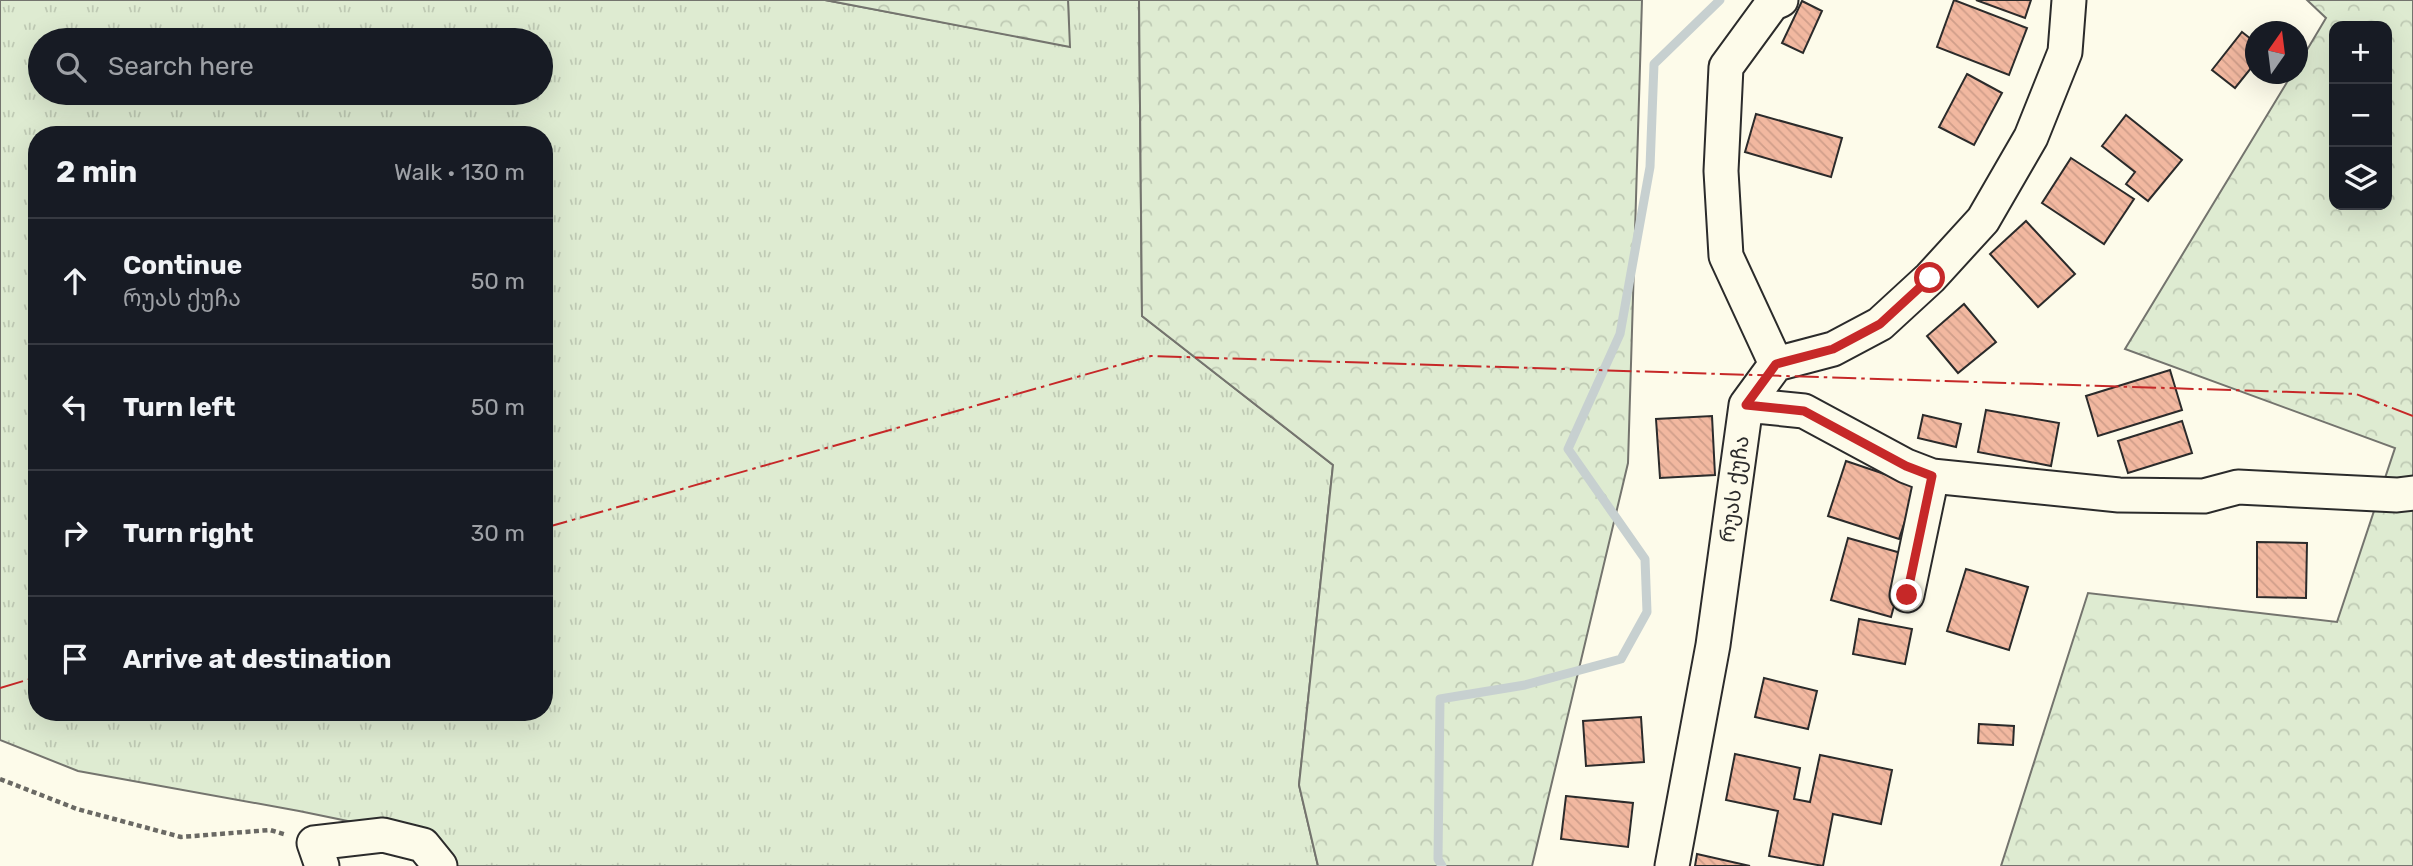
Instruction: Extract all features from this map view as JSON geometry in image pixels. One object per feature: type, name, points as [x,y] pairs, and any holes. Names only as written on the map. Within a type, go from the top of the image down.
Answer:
[{"type":"street","points":[[1781,0],[1772,4],[1726,67],[1721,171],[1726,256],[1776,364],[1833,349],[1880,324],[1930,278],[1983,220],[2031,137],[2065,52],[2069,0]]},
{"type":"street","name":"რუას ქუჩა","points":[[1672,866],[1713,645],[1746,405],[1776,364]]},
{"type":"street","points":[[1746,405],[1804,411],[1906,466],[1932,476],[2119,495],[2204,496],[2238,487],[2397,495],[2413,493]]},
{"type":"street","points":[[1907,595],[1932,476]]},
{"type":"street","points":[[318,855],[383,835],[422,845],[440,866]]},
{"type":"path","points":[[0,779],[77,809],[181,837],[270,830],[318,855]]},
{"type":"green space","points":[[0,0],[825,0],[1069,46],[1068,0],[1139,0],[1142,316],[1333,465],[1299,785],[1318,866],[449,866],[435,839],[78,771],[0,740]]},
{"type":"green space","points":[[825,0],[1068,0],[1070,47]]},
{"type":"green space","points":[[1139,0],[1642,0],[1628,463],[1532,866],[1318,866],[1299,785],[1333,465],[1142,316]]},
{"type":"green space","points":[[2307,0],[2413,0],[2413,866],[2001,866],[2088,593],[2337,622],[2395,448],[2125,349],[2286,84],[2308,84],[2308,48],[2326,18]]},
{"type":"building","points":[[1954,0],[2027,28],[2009,75],[1937,47]]},
{"type":"building","points":[[1976,0],[2031,0],[2025,18]]},
{"type":"building","points":[[1802,1],[1822,11],[1803,53],[1782,43]]},
{"type":"building","points":[[2242,32],[2245,34],[2245,76],[2235,88],[2212,70]]},
{"type":"building","points":[[1967,74],[2002,93],[1974,145],[1939,127]]},
{"type":"building","points":[[1756,114],[1842,138],[1831,177],[1745,152]]},
{"type":"building","points":[[2126,115],[2182,160],[2148,201],[2126,184],[2135,172],[2102,146]]},
{"type":"building","points":[[2071,158],[2134,199],[2104,244],[2042,203]]},
{"type":"building","points":[[2026,221],[2075,274],[2038,307],[1990,254]]},
{"type":"building","points":[[1964,304],[1996,342],[1958,373],[1927,336]]},
{"type":"building","points":[[2170,370],[2182,410],[2098,436],[2086,396]]},
{"type":"building","points":[[1986,410],[2059,423],[2051,466],[1978,452]]},
{"type":"building","points":[[1923,415],[1961,424],[1956,447],[1918,438]]},
{"type":"building","points":[[1712,416],[1715,475],[1660,478],[1656,419]]},
{"type":"building","points":[[2182,421],[2192,453],[2128,473],[2118,441]]},
{"type":"building","points":[[1846,461],[1917,485],[1899,539],[1828,516]]},
{"type":"building","points":[[1848,538],[1908,555],[1891,617],[1831,600]]},
{"type":"building","points":[[2257,542],[2307,543],[2306,598],[2257,597]]},
{"type":"building","points":[[1966,569],[2028,587],[2009,650],[1947,631]]},
{"type":"building","points":[[1859,619],[1912,629],[1905,664],[1853,654]]},
{"type":"building","points":[[1764,678],[1817,691],[1808,729],[1755,717]]},
{"type":"building","points":[[1641,717],[1644,762],[1586,766],[1583,721]]},
{"type":"building","points":[[1979,724],[2014,726],[2013,745],[1978,743]]},
{"type":"building","points":[[1735,754],[1800,768],[1794,799],[1810,802],[1820,755],[1892,770],[1881,824],[1833,814],[1823,866],[1769,856],[1778,811],[1726,800]]},
{"type":"building","points":[[1566,796],[1633,803],[1628,847],[1561,839]]},
{"type":"building","points":[[1697,854],[1750,866],[1695,866]]},
{"type":"waterway","points":[[1442,866],[1438,859],[1440,699],[1525,685],[1621,659],[1647,612],[1645,559],[1568,449],[1620,334],[1650,167],[1654,64],[1720,0]]},
{"type":"power","points":[[553,525],[1151,356],[2356,394],[2413,416]]},
{"type":"power","points":[[0,688],[28,680]]},
{"type":"route","points":[[1907,595],[1932,476],[1906,466],[1804,411],[1746,405],[1776,364],[1833,349],[1880,324],[1930,278]]}]
